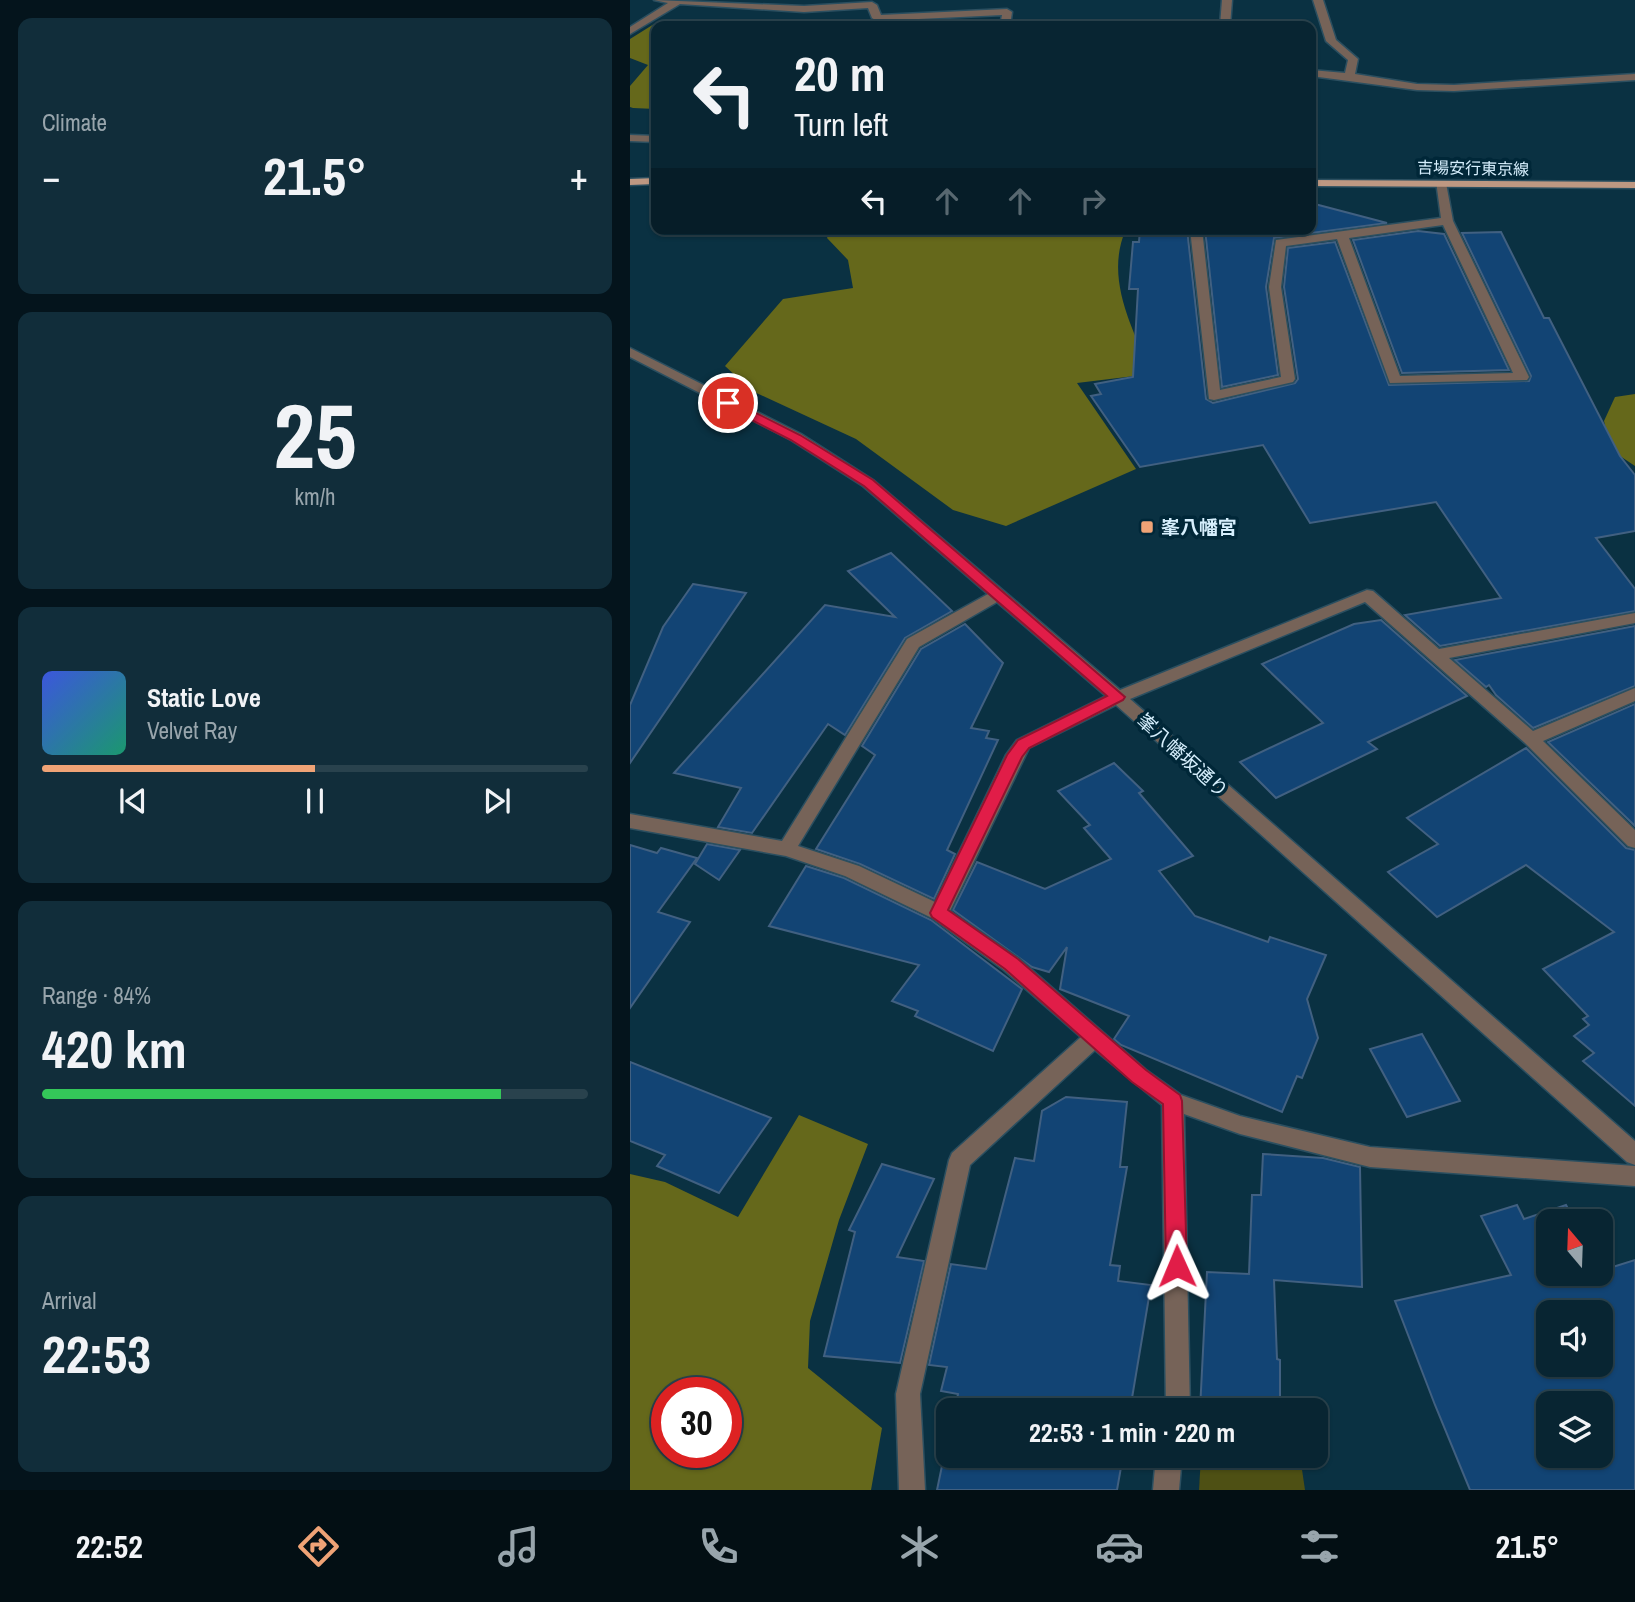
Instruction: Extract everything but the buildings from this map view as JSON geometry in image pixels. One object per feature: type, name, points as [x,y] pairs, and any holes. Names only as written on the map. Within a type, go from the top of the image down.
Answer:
[{"type":"main road","points":[[630,181],[651,181]]},
{"type":"main road","name":"吉場安行東京線","points":[[1316,183],[1635,185]]},
{"type":"street","points":[[659,0],[734,2],[804,9],[872,5],[877,18],[1007,12],[1006,21]]},
{"type":"street","points":[[1225,21],[1227,0]]},
{"type":"street","points":[[1318,0],[1331,41],[1353,59],[1349,76]]},
{"type":"street","points":[[630,31],[679,1]]},
{"type":"street","points":[[1316,73],[1417,87],[1454,88],[1635,77]]},
{"type":"street","points":[[630,138],[651,139]]},
{"type":"street","points":[[1342,235],[1395,380],[1522,377],[1447,221],[1440,183]]},
{"type":"street","points":[[1197,235],[1214,396],[1287,380],[1275,286],[1280,243],[1447,221]]},
{"type":"street","name":"峯八幡坂通り","points":[[630,352],[827,456],[898,506],[1635,1155]]},
{"type":"street","points":[[787,849],[913,643],[999,594]]},
{"type":"street","points":[[939,913],[1015,755],[1023,744],[1118,697],[1367,595],[1531,739],[1635,841]]},
{"type":"street","points":[[1436,655],[1635,618]]},
{"type":"street","points":[[1531,739],[1635,694]]},
{"type":"street","points":[[630,821],[787,849],[852,871],[939,913],[1011,964],[1139,1076],[1173,1101],[1240,1125],[1370,1157],[1635,1176]]},
{"type":"street","points":[[912,1490],[908,1394],[960,1160],[1095,1037]]},
{"type":"street","points":[[1173,1101],[1178,1398]]},
{"type":"street","points":[[1166,1490],[1168,1468]]},
{"type":"shaded area","points":[[651,26],[651,109],[630,107],[630,86],[648,65],[630,58],[630,39]]},
{"type":"shaded area","points":[[828,235],[1124,235],[1118,266],[1119,285],[1129,321],[1151,374],[1077,383],[1136,469],[1006,526],[953,510],[856,439],[752,391],[725,366],[783,299],[853,288],[848,260],[827,238]]},
{"type":"shaded area","points":[[1635,394],[1635,466],[1611,450],[1604,421],[1615,397]]},
{"type":"shaded area","points":[[799,1115],[868,1144],[839,1220],[810,1321],[808,1368],[882,1428],[871,1490],[630,1490],[630,1174],[665,1182],[738,1217]]},
{"type":"shaded area","points":[[1200,1468],[1302,1468],[1305,1490],[1199,1490]]},
{"type":"place","name":"峯八幡宮","points":[[1147,527]]},
{"type":"route","points":[[728,403],[796,437],[868,483],[917,522],[1118,697],[1023,744],[1015,755],[939,913],[1011,964],[1139,1076],[1173,1101],[1177,1266]]}]
